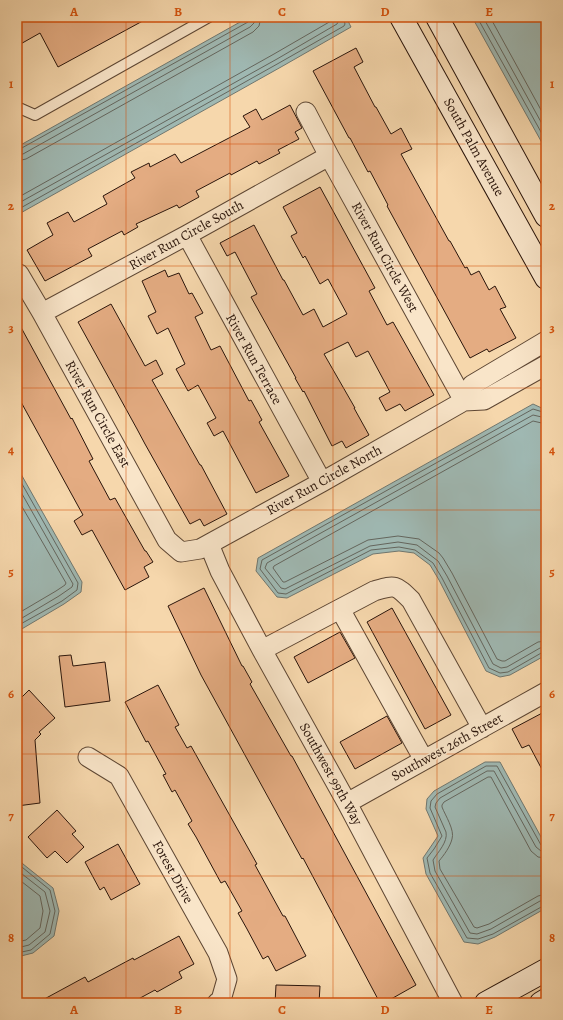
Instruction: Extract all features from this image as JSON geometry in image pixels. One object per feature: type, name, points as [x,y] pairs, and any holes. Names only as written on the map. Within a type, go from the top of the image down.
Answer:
[{"type":"main road","name":"South Palm Avenue","points":[[401,17],[546,278]]},
{"type":"main road","points":[[437,17],[546,216]]},
{"type":"main road","points":[[486,1003],[546,970]]},
{"type":"main road","points":[[541,1003],[546,1000]]},
{"type":"street","name":"River Run Circle West","points":[[306,112],[464,401]]},
{"type":"street","name":"River Run Circle South","points":[[42,313],[329,156]]},
{"type":"street","name":"River Run Terrace","points":[[187,235],[322,482]]},
{"type":"street","name":"River Run Circle East","points":[[19,274],[168,540],[181,552]]},
{"type":"street","points":[[464,401],[472,385],[546,341]]},
{"type":"street","name":"River Run Circle North","points":[[181,552],[200,549],[322,482],[464,401],[484,400],[546,365]]},
{"type":"street","name":"Southwest 99th Way","points":[[209,544],[220,571],[347,803],[453,1003]]},
{"type":"street","points":[[262,650],[374,591],[391,586],[400,590],[411,600],[482,728]]},
{"type":"street","points":[[340,609],[424,760]]},
{"type":"street","name":"Southwest 26th Street","points":[[347,803],[546,692]]},
{"type":"street","name":"Forest Drive","points":[[88,757],[119,776],[218,953],[226,979],[221,1000],[218,1003]]},
{"type":"lane","points":[[17,107],[35,115],[209,17]]},
{"type":"water","points":[[249,17],[346,17],[351,27],[17,215],[17,147]]},
{"type":"water","points":[[472,17],[546,17],[546,150]]},
{"type":"water","points":[[533,404],[546,410],[546,655],[510,675],[500,677],[486,671],[430,565],[414,553],[399,551],[373,554],[287,598],[277,597],[256,571],[258,558]]},
{"type":"water","points":[[17,467],[82,582],[81,592],[20,630],[17,630]]},
{"type":"water","points":[[485,762],[500,762],[546,846],[546,908],[495,937],[478,944],[464,942],[426,874],[423,858],[438,836],[426,809],[427,799],[434,791]]},
{"type":"water","points":[[17,857],[23,864],[53,888],[59,911],[54,936],[33,953],[17,957]]},
{"type":"building","points":[[17,17],[150,17],[58,67],[40,33],[17,46]]},
{"type":"building","points":[[356,48],[363,62],[354,67],[391,134],[401,128],[412,149],[401,154],[449,241],[465,268],[467,267],[471,275],[479,271],[489,290],[495,286],[506,307],[500,309],[516,338],[489,352],[487,349],[470,358],[387,206],[388,205],[370,171],[368,172],[313,71]]},
{"type":"building","points":[[290,105],[302,128],[295,132],[299,139],[278,150],[280,153],[259,164],[257,161],[231,175],[230,173],[196,191],[199,197],[179,208],[177,205],[136,224],[138,227],[124,235],[122,231],[88,249],[92,256],[45,281],[27,250],[53,235],[47,223],[68,212],[74,222],[107,204],[103,196],[135,178],[131,172],[149,163],[150,167],[175,154],[181,163],[250,127],[243,116],[256,109],[262,120]]},
{"type":"building","points":[[320,187],[375,288],[369,291],[387,325],[393,322],[434,395],[405,411],[400,404],[386,411],[379,398],[390,392],[368,351],[356,357],[348,342],[324,354],[369,435],[346,448],[342,441],[332,446],[304,391],[303,392],[295,378],[251,297],[257,294],[235,252],[227,256],[220,243],[254,225],[303,315],[314,309],[323,327],[347,314],[328,279],[320,284],[305,256],[303,258],[291,236],[297,233],[283,207]]},
{"type":"building","points":[[165,270],[168,277],[179,273],[189,294],[192,293],[203,313],[195,317],[211,350],[220,346],[249,401],[251,400],[262,420],[259,422],[289,476],[256,493],[223,431],[214,436],[207,423],[216,418],[198,385],[188,391],[176,369],[185,364],[168,328],[157,334],[148,316],[156,312],[142,281]]},
{"type":"building","points":[[111,304],[145,366],[156,360],[163,374],[152,380],[201,465],[227,514],[204,526],[200,519],[190,524],[78,322]]},
{"type":"building","points":[[17,320],[71,419],[72,418],[93,459],[89,461],[110,500],[115,498],[145,551],[153,562],[144,567],[149,577],[125,590],[92,530],[82,535],[74,521],[83,515],[21,402],[17,405]]},
{"type":"building","points":[[204,588],[242,666],[252,682],[250,684],[292,756],[416,985],[384,1003],[380,1003],[303,858],[302,859],[201,675],[168,606]]},
{"type":"building","points":[[392,608],[451,715],[425,729],[367,622]]},
{"type":"building","points":[[340,632],[355,658],[308,683],[294,657]]},
{"type":"building","points":[[71,655],[73,666],[105,662],[110,701],[65,707],[59,656]]},
{"type":"building","points":[[158,685],[179,725],[175,727],[187,748],[191,746],[257,864],[255,865],[283,916],[285,916],[306,956],[276,971],[268,956],[263,959],[238,913],[242,911],[225,881],[221,883],[188,824],[192,821],[175,790],[172,792],[163,775],[166,774],[148,741],[146,742],[125,702]]},
{"type":"building","points":[[29,690],[55,718],[39,732],[41,734],[35,740],[40,803],[17,806],[17,702]]},
{"type":"building","points":[[546,711],[546,777],[529,745],[522,748],[512,729]]},
{"type":"building","points":[[387,716],[402,743],[355,769],[340,742]]},
{"type":"building","points":[[57,810],[76,831],[72,834],[84,847],[67,863],[55,851],[47,858],[28,837]]},
{"type":"building","points":[[118,844],[140,884],[111,900],[104,887],[100,890],[85,862]]},
{"type":"building","points":[[179,936],[194,964],[179,972],[182,978],[157,992],[155,990],[131,1003],[37,1003],[85,977],[88,982]]},
{"type":"building","points":[[276,985],[320,986],[319,1003],[275,1003]]}]
